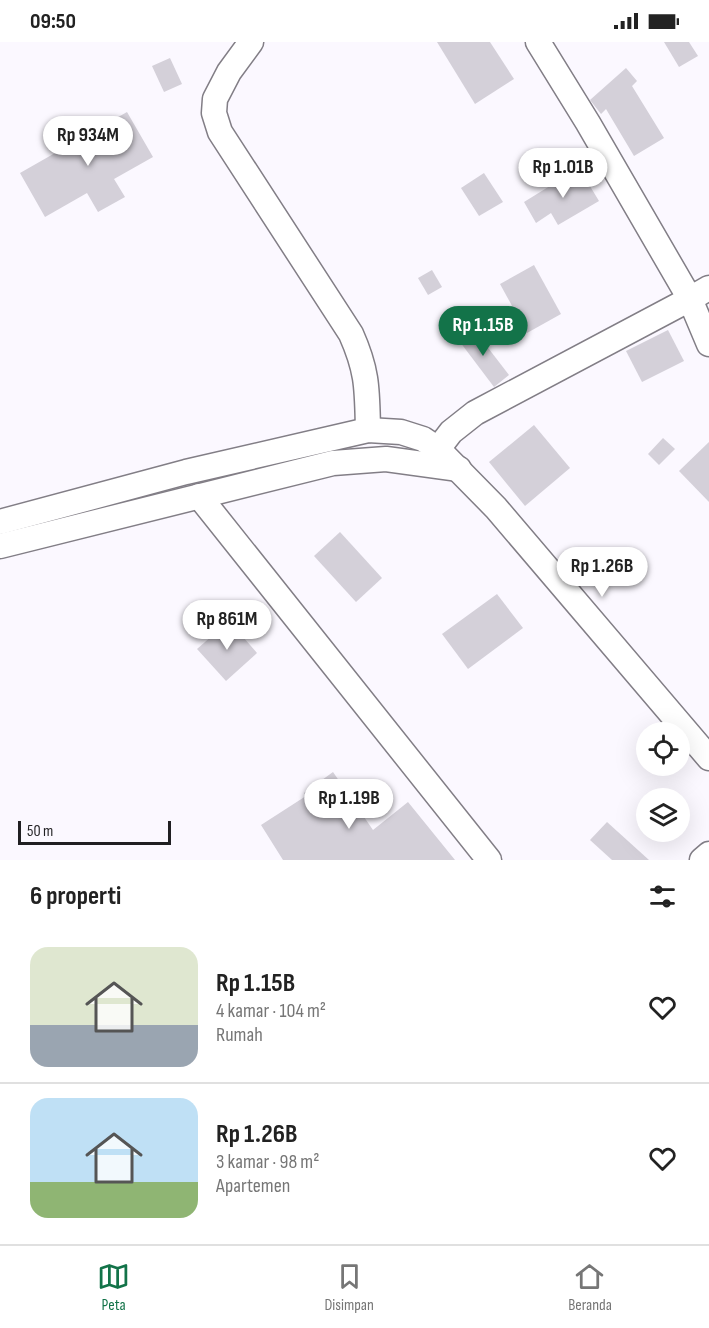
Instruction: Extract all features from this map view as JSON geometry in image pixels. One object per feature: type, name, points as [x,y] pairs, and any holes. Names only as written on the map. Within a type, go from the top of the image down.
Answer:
[{"type":"street","points":[[251,42],[219,88],[214,99],[214,113],[231,151],[351,334],[363,361],[367,378],[368,430]]},
{"type":"street","points":[[538,42],[699,293],[709,344]]},
{"type":"street","points":[[438,449],[451,432],[474,413],[699,293]]},
{"type":"street","points":[[0,522],[186,472],[368,430],[401,432],[423,439],[438,449],[459,469],[569,592],[709,758]]},
{"type":"street","points":[[0,546],[343,462],[386,459],[459,469]]},
{"type":"street","points":[[199,496],[489,860]]},
{"type":"street","points":[[702,860],[709,854]]},
{"type":"building","points":[[437,42],[490,42],[514,79],[475,104]]},
{"type":"building","points":[[664,42],[689,42],[698,56],[679,67]]},
{"type":"building","points":[[170,58],[182,84],[164,92],[152,66]]},
{"type":"building","points":[[626,68],[637,81],[632,86],[664,138],[634,156],[606,109],[601,114],[590,100]]},
{"type":"building","points":[[127,112],[153,157],[114,179],[125,197],[98,212],[87,193],[45,217],[20,173]]},
{"type":"building","points":[[579,168],[599,201],[558,225],[551,213],[536,223],[524,202]]},
{"type":"building","points":[[484,173],[503,202],[479,216],[461,188]]},
{"type":"building","points":[[534,265],[561,314],[527,333],[500,284]]},
{"type":"building","points":[[432,270],[442,287],[428,295],[418,278]]},
{"type":"building","points":[[472,327],[509,375],[494,387],[457,338]]},
{"type":"building","points":[[668,330],[684,361],[642,382],[626,351]]},
{"type":"building","points":[[534,425],[570,468],[525,506],[489,462]]},
{"type":"building","points":[[663,438],[675,449],[659,465],[648,454]]},
{"type":"building","points":[[709,442],[709,502],[679,471]]},
{"type":"building","points":[[340,532],[382,578],[356,602],[314,556]]},
{"type":"building","points":[[497,594],[523,628],[468,669],[442,634]]},
{"type":"building","points":[[229,621],[257,653],[226,681],[197,649]]},
{"type":"building","points":[[333,772],[373,830],[408,802],[455,860],[283,860],[261,825],[306,796],[304,793]]},
{"type":"building","points":[[607,822],[649,860],[612,860],[590,840]]}]
